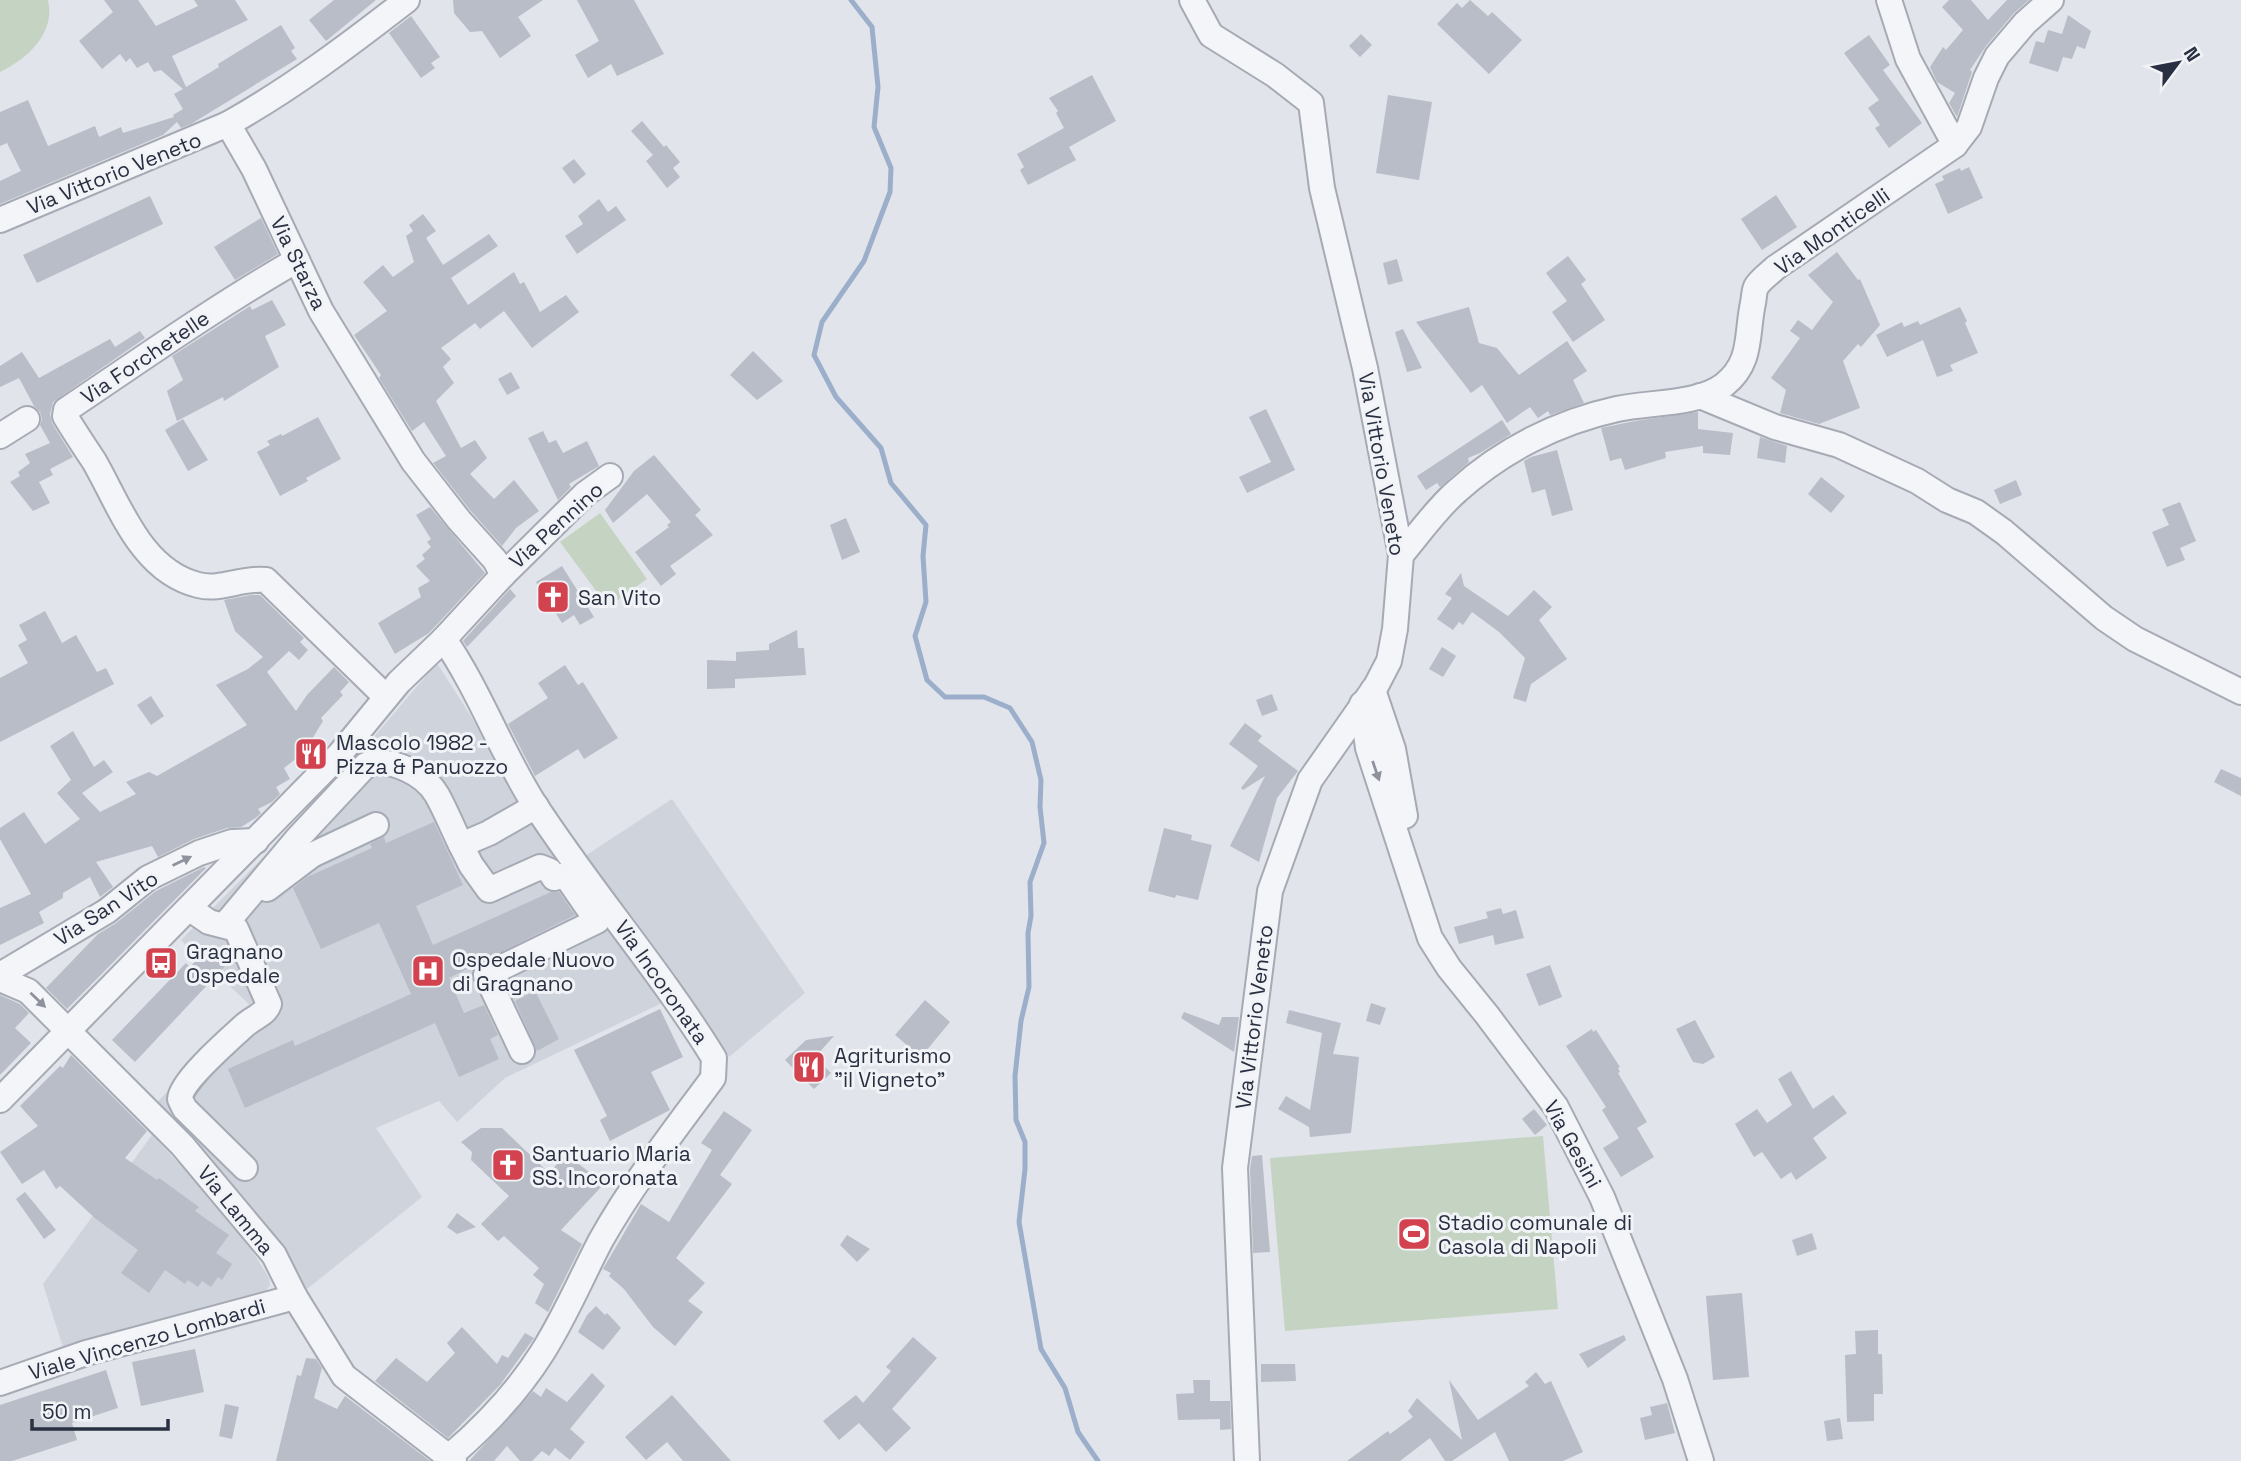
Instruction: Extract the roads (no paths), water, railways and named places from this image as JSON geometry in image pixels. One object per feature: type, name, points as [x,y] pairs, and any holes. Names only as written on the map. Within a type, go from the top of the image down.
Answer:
[{"type":"street","points":[[228,124],[264,104],[333,57],[407,0]]},
{"type":"street","name":"Via Vittorio Veneto","points":[[1192,0],[1211,35],[1275,75],[1311,103],[1322,188],[1364,368],[1401,555],[1395,629],[1389,661],[1310,780],[1270,891],[1235,1168],[1247,1461]]},
{"type":"street","points":[[1889,0],[1908,59],[1955,145]]},
{"type":"street","name":"Via Monticelli","points":[[1401,555],[1455,492],[1475,475],[1545,432],[1594,414],[1712,393],[1740,371],[1746,352],[1756,287],[1775,268],[1955,145],[1969,127],[1986,78],[1997,56],[2025,23],[2051,0]]},
{"type":"street","points":[[246,156],[264,104]]},
{"type":"street","name":"Via Vittorio Veneto","points":[[0,220],[228,124]]},
{"type":"street","name":"Via Starza","points":[[228,124],[321,312],[413,461],[458,520],[495,560],[503,575]]},
{"type":"street","name":"Via Forchetelle","points":[[297,260],[258,282],[66,410],[65,416],[94,462],[129,528],[158,562],[176,577],[197,585],[219,587],[254,579],[267,580],[386,697]]},
{"type":"street","points":[[1700,396],[1775,427],[1839,445],[1917,481],[1976,513],[2004,531],[2104,618],[2135,639],[2241,692]]},
{"type":"street","points":[[0,436],[27,419]]},
{"type":"street","name":"Via Pennino","points":[[0,1100],[340,755],[399,682],[444,639],[503,575],[585,494],[610,477]]},
{"type":"street","name":"Via Incoronata","points":[[444,639],[536,806],[715,1058],[713,1078],[636,1183],[540,1356],[452,1459]]},
{"type":"street","points":[[1389,661],[1392,749],[1401,802],[1434,923],[1450,968]]},
{"type":"street","points":[[1367,697],[1392,749]]},
{"type":"street","points":[[1367,697],[1368,748],[1430,938],[1450,968]]},
{"type":"street","points":[[226,922],[337,794],[366,765],[373,762],[399,765],[425,782],[436,793],[461,845],[489,890],[540,867],[550,872],[554,878],[562,876],[568,879],[597,921],[486,975],[522,1051]]},
{"type":"street","points":[[461,845],[536,806]]},
{"type":"street","points":[[226,922],[312,855],[376,824]]},
{"type":"street","name":"Via San Vito","points":[[0,977],[107,911],[148,878],[200,853],[232,842],[257,841]]},
{"type":"street","points":[[190,909],[209,922],[226,922],[236,929],[269,1004],[267,1010],[247,1023],[197,1071],[182,1090],[180,1100],[184,1109],[244,1168]]},
{"type":"street","name":"Via Gesini","points":[[1450,968],[1556,1107],[1602,1197],[1675,1379],[1701,1461]]},
{"type":"street","name":"Via Lamma","points":[[0,977],[28,991],[182,1145],[274,1255],[295,1297],[344,1376],[452,1459]]},
{"type":"street","name":"Viale Vincenzo Lombardi","points":[[0,1383],[86,1353],[295,1297]]},
{"type":"waterway","points":[[851,0],[872,27],[878,87],[874,127],[891,168],[890,192],[864,261],[822,322],[814,355],[836,397],[881,448],[891,483],[926,525],[923,556],[926,602],[915,636],[927,680],[945,697],[984,697],[1010,708],[1032,742],[1041,780],[1040,807],[1044,843],[1030,882],[1029,987],[1021,1021],[1015,1076],[1016,1120],[1025,1142],[1019,1222],[1041,1349],[1065,1388],[1078,1432],[1098,1461]]},
{"type":"place","name":"San Vito","points":[[553,597]]},
{"type":"place","name":"Mascolo 1982 - Pizza & Panuozzo","points":[[311,754]]},
{"type":"place","name":"Gragnano Ospedale","points":[[161,963]]},
{"type":"place","name":"Ospedale Nuovo di Gragnano","points":[[428,971]]},
{"type":"place","name":"Agriturismo \"il Vigneto\"","points":[[809,1067]]},
{"type":"place","name":"Santuario Maria SS. Incoronata","points":[[508,1165]]},
{"type":"place","name":"Stadio comunale di Casola di Napoli","points":[[1414,1234]]}]
